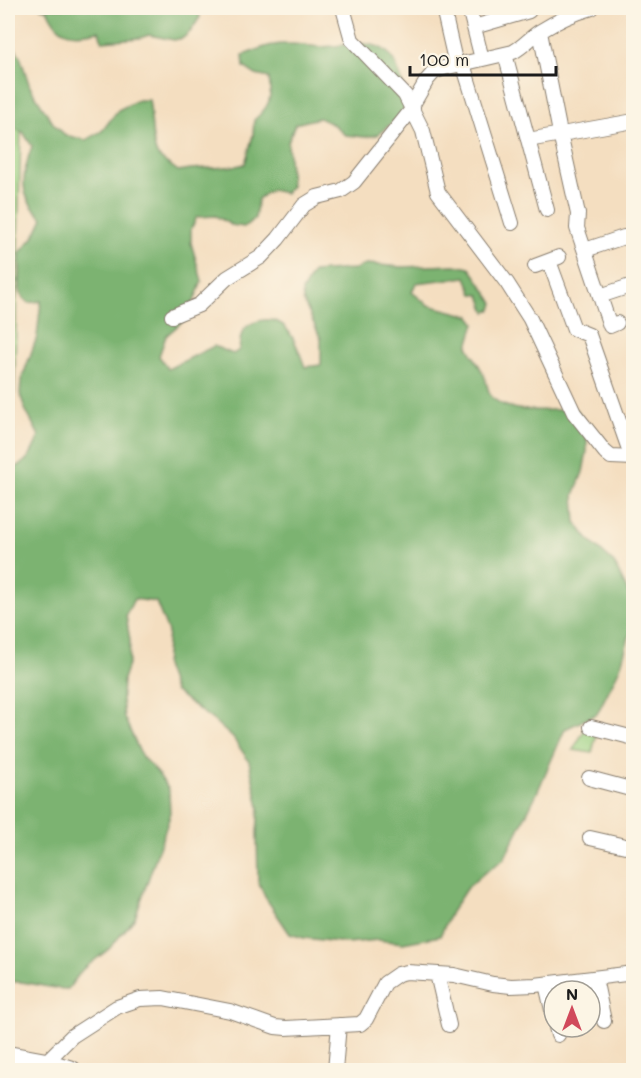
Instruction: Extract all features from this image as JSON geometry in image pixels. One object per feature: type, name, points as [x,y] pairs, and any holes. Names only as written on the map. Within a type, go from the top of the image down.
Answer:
[{"type":"main road","points":[[8,1054],[46,1062],[72,1071]]},
{"type":"street","points":[[343,8],[352,40],[405,95],[412,107],[423,131],[438,192],[507,283],[530,319],[574,413],[604,453],[611,457],[633,458],[589,335],[574,329],[547,262]]},
{"type":"street","points":[[443,8],[512,223]]},
{"type":"street","points":[[469,8],[482,59]]},
{"type":"street","points":[[172,316],[199,305],[227,278],[261,257],[304,205],[317,197],[341,191],[354,182],[412,107],[434,72],[505,54],[522,47],[540,32],[592,8]]},
{"type":"street","points":[[474,27],[529,11]]},
{"type":"street","points":[[540,32],[578,214],[577,228],[610,326],[617,323]]},
{"type":"street","points":[[505,54],[547,210]]},
{"type":"street","points":[[528,140],[633,121]]},
{"type":"street","points":[[585,250],[624,237]]},
{"type":"street","points":[[600,296],[630,286]]},
{"type":"street","points":[[591,727],[633,738]]},
{"type":"street","points":[[589,778],[633,790]]},
{"type":"street","points":[[590,838],[633,848]]},
{"type":"street","points":[[46,1062],[72,1036],[117,1006],[140,999],[163,998],[230,1011],[275,1027],[339,1025],[360,1024],[366,1019],[385,983],[398,974],[407,972],[454,975],[511,986],[542,984]]},
{"type":"street","points":[[437,974],[449,1025]]},
{"type":"street","points":[[588,979],[633,974]]},
{"type":"street","points":[[596,978],[604,1022]]},
{"type":"street","points":[[334,1071],[339,1025]]},
{"type":"green space","points":[[40,8],[198,8],[200,17],[191,31],[183,38],[174,40],[149,35],[140,38],[102,41],[99,31],[73,34],[61,30],[47,9]]},
{"type":"green space","points":[[8,30],[9,39],[20,56],[30,87],[53,123],[65,135],[86,140],[102,131],[118,110],[138,100],[149,100],[156,152],[160,158],[178,171],[245,164],[253,135],[254,120],[267,106],[270,91],[269,78],[256,75],[244,67],[243,55],[280,44],[321,47],[365,44],[381,48],[388,53],[395,64],[408,105],[397,119],[377,135],[365,137],[345,135],[334,125],[319,118],[295,124],[288,142],[291,186],[285,193],[271,190],[258,199],[255,218],[244,227],[231,225],[216,216],[197,217],[191,229],[191,243],[202,281],[183,321],[166,336],[159,356],[168,369],[214,346],[233,354],[239,350],[241,335],[246,328],[254,322],[269,320],[278,322],[287,330],[295,342],[305,367],[321,365],[321,339],[303,300],[302,291],[313,272],[355,269],[367,264],[402,267],[455,265],[470,268],[494,303],[492,310],[486,312],[480,295],[473,294],[466,277],[416,283],[412,292],[428,305],[470,316],[475,323],[468,346],[484,375],[492,397],[500,403],[520,409],[577,410],[587,427],[587,451],[583,472],[574,495],[576,523],[589,540],[614,563],[632,600],[633,624],[620,668],[597,714],[565,729],[504,859],[466,889],[451,912],[440,936],[403,943],[378,940],[348,943],[304,938],[290,934],[265,897],[258,881],[259,807],[249,761],[233,738],[174,691],[165,666],[168,632],[156,602],[134,599],[126,615],[130,641],[129,662],[123,679],[124,717],[142,757],[157,772],[169,790],[170,816],[135,918],[109,949],[82,970],[68,989],[8,982],[8,471],[28,458],[39,436],[20,394],[21,381],[37,337],[41,301],[29,303],[23,298],[20,291],[20,253],[35,235],[43,218],[29,202],[25,193],[24,176],[32,146],[23,132],[8,126]]},
{"type":"green space","points":[[8,124],[21,127],[12,485],[8,486]]},
{"type":"green space","points":[[585,729],[597,732],[592,753],[573,750]]}]
